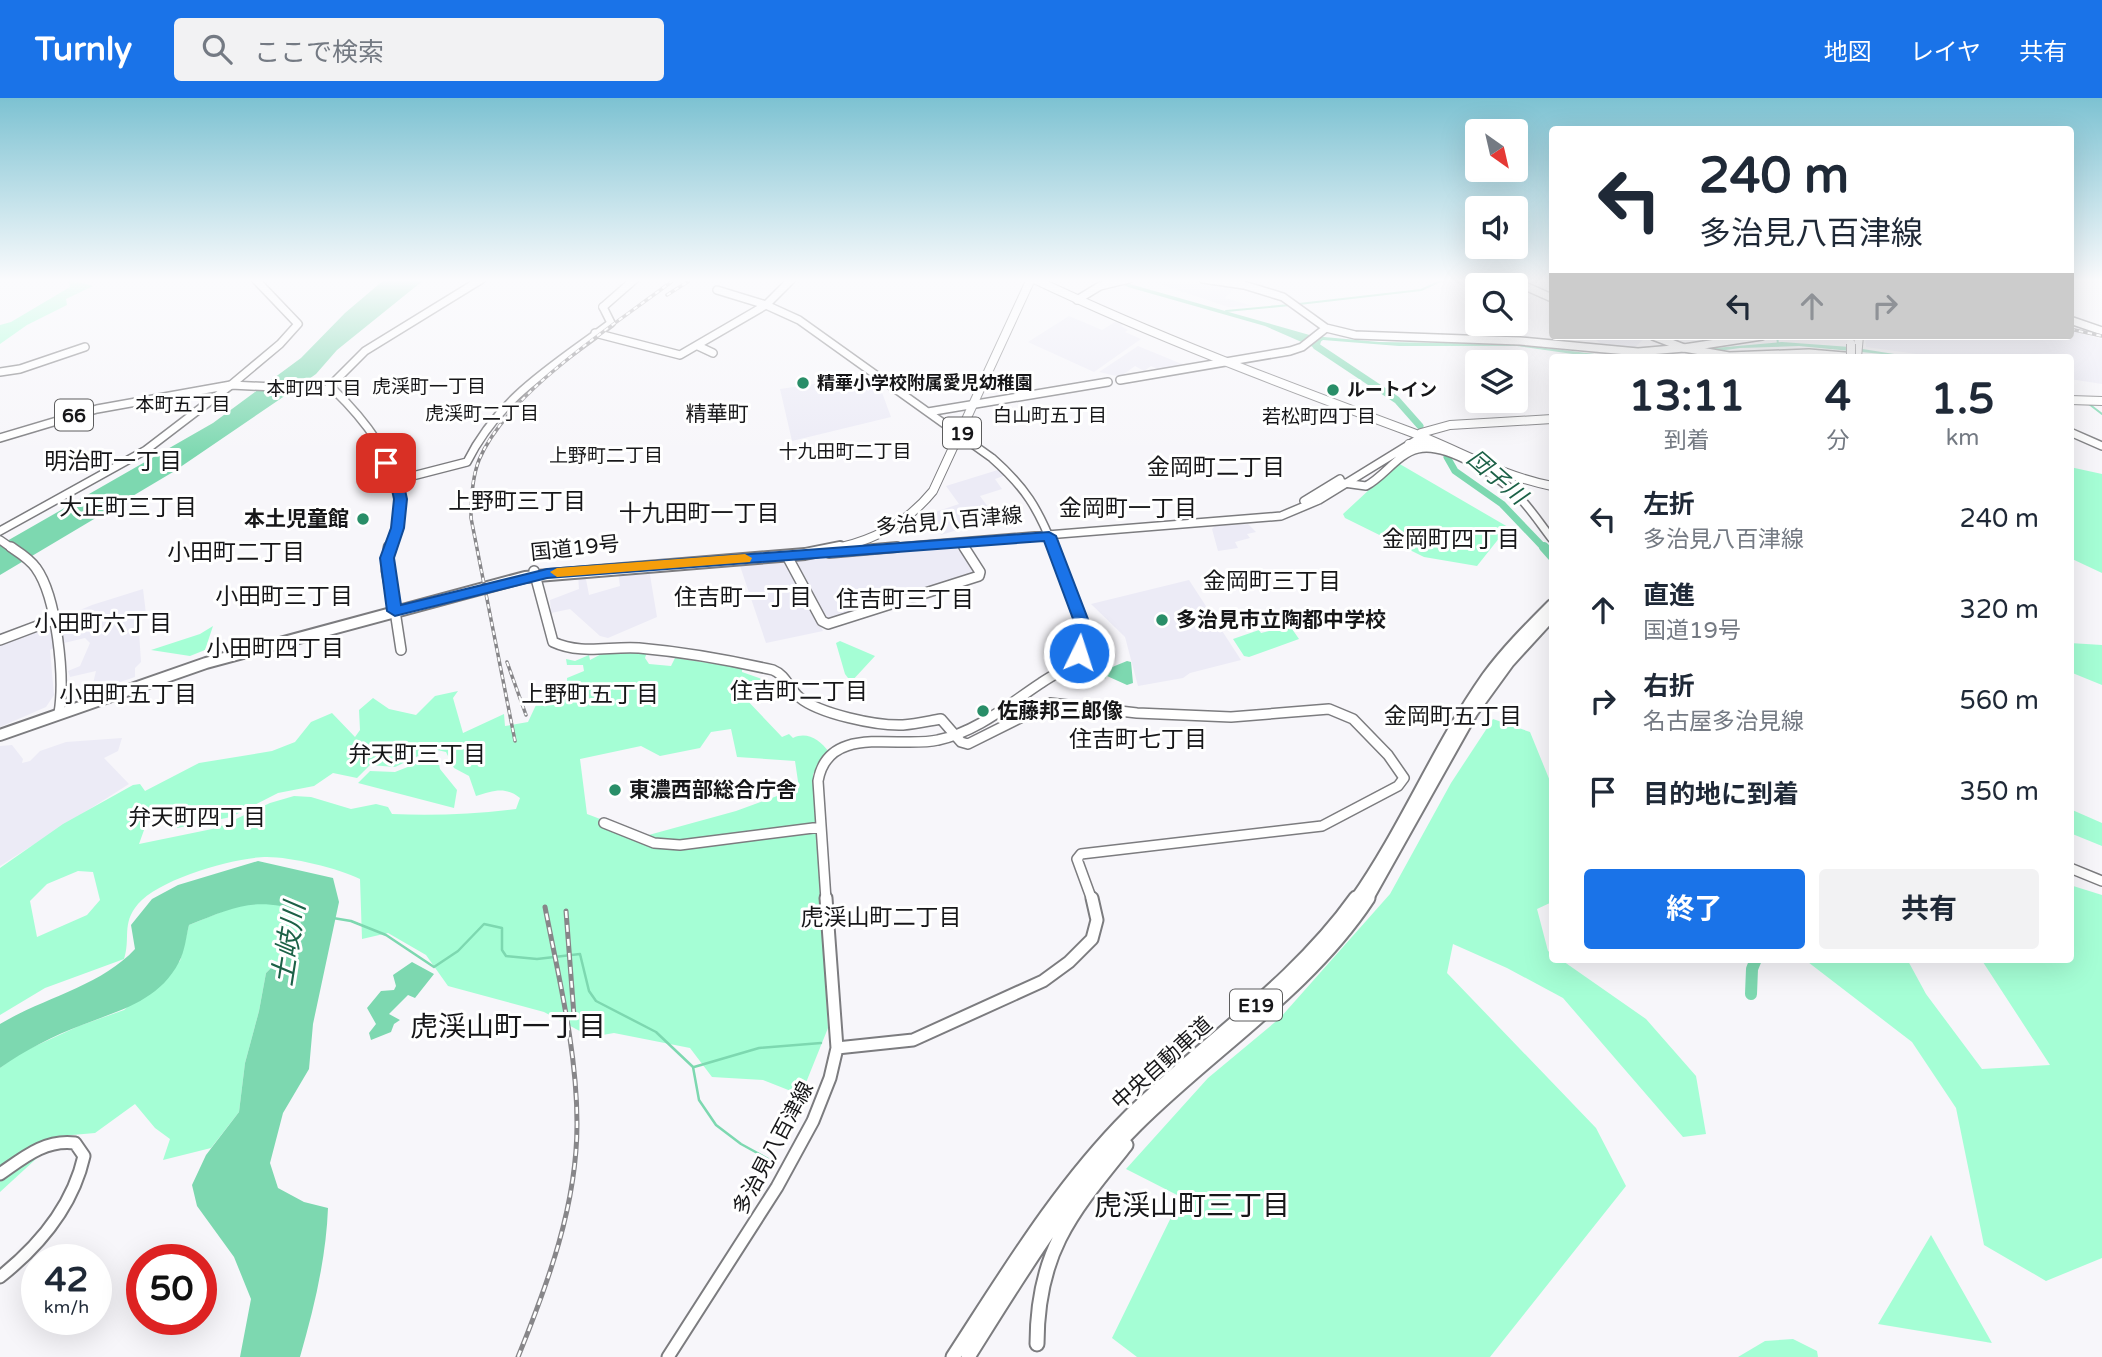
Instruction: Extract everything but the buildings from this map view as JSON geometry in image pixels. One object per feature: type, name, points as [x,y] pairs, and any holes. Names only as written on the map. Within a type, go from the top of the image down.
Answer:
[{"type":"highway","name":"国道19号","points":[[0,733],[60,710],[206,663],[394,609],[535,573],[848,547],[884,532],[916,512],[933,491],[1004,338]]},
{"type":"highway","points":[[1175,338],[1422,435],[1512,477],[1549,484]]},
{"type":"highway","points":[[2074,398],[2102,399]]},
{"type":"highway","points":[[1395,424],[1421,429],[1549,420]]},
{"type":"highway","points":[[1422,435],[1464,427],[1549,420]]},
{"type":"highway","points":[[1422,435],[1444,426]]},
{"type":"highway","points":[[1447,447],[1443,440],[1445,432],[1464,427]]},
{"type":"highway","name":"国道19号","points":[[535,573],[788,556],[820,550],[869,534],[909,510],[930,487],[958,434]]},
{"type":"highway","points":[[1405,443],[1430,443],[1447,447]]},
{"type":"highway","name":"中央自動車道","points":[[953,1357],[1029,1239],[1086,1163],[1151,1096],[1278,985],[1343,916],[1380,862],[1472,697],[1549,609]]},
{"type":"highway","name":"中央自動車道","points":[[968,1357],[1037,1247],[1076,1193],[1136,1125],[1286,992],[1351,921],[1388,867],[1452,746],[1485,692],[1532,629],[1549,617]]},
{"type":"highway","points":[[1037,1344],[1040,1287],[1055,1243],[1125,1147],[1195,1072]]},
{"type":"main road","points":[[234,385],[286,338]]},
{"type":"main road","points":[[1663,340],[1684,348],[1736,340]]},
{"type":"main road","points":[[234,385],[337,391],[360,420],[397,481],[400,499],[398,528],[387,558],[394,609]]},
{"type":"main road","name":"66","points":[[0,438],[45,422],[149,399],[234,385]]},
{"type":"street","points":[[327,389],[365,351],[387,338]]},
{"type":"street","points":[[397,481],[467,462],[475,443],[496,414],[590,338]]},
{"type":"street","points":[[614,338],[677,355],[710,338]]},
{"type":"street","points":[[824,338],[958,434],[1019,482],[1033,500],[1049,534]]},
{"type":"street","points":[[928,412],[1108,382],[1112,378],[1120,380],[1290,351],[1304,346],[1314,338]]},
{"type":"street","points":[[1395,338],[1599,352],[1656,352],[1684,348],[1712,354]]},
{"type":"street","points":[[698,345],[713,354]]},
{"type":"street","points":[[0,372],[20,369],[85,347]]},
{"type":"street","points":[[0,531],[155,444],[234,385]]},
{"type":"street","points":[[1049,534],[1268,518],[1305,507],[1405,443],[1406,434],[1395,424]]},
{"type":"street","points":[[2074,434],[2102,446]]},
{"type":"street","points":[[1049,534],[1272,513],[1309,499],[1422,435]]},
{"type":"street","points":[[1344,484],[1355,489],[1365,488],[1402,456],[1417,448],[1434,448],[1510,488],[1549,535]]},
{"type":"street","name":"多治見八百津線","points":[[820,550],[961,543],[1049,534]]},
{"type":"street","name":"多治見八百津線","points":[[848,547],[1049,534]]},
{"type":"street","name":"多治見八百津線","points":[[668,1357],[769,1202],[831,1080],[837,1048],[821,827],[820,769],[836,750],[854,742],[936,741],[957,735],[1048,681],[1074,661],[1084,639],[1084,627],[1049,534]]},
{"type":"street","points":[[0,540],[35,566],[53,620],[60,710]]},
{"type":"street","points":[[788,556],[822,621],[828,624],[979,576],[980,572],[961,543]]},
{"type":"street","points":[[535,573],[553,642],[561,647],[587,650],[630,648],[762,667],[780,673],[799,697],[842,717],[905,725],[936,718],[946,722],[961,742],[974,742],[1050,703],[1136,713],[1231,717],[1329,709],[1353,719],[1388,755],[1404,778],[1398,786],[1352,813],[1322,826],[1080,854],[1077,859],[1089,888],[1097,920],[1092,939],[1069,962],[1042,981],[914,1040],[837,1048]]},
{"type":"street","points":[[394,609],[401,650]]},
{"type":"street","points":[[0,640],[53,620]]},
{"type":"street","points":[[604,823],[654,843],[666,845],[821,827]]},
{"type":"street","points":[[2074,870],[2102,881]]},
{"type":"street","points":[[0,1174],[35,1150],[54,1143],[75,1143],[84,1156],[78,1178],[50,1226],[22,1260],[0,1277]]},
{"type":"shaded area","points":[[321,338],[352,338],[316,374],[173,472],[0,575],[0,545],[213,423],[301,358]]},
{"type":"shaded area","points":[[1035,338],[1141,339],[1094,372],[1028,342]]},
{"type":"shaded area","points":[[1292,338],[1514,344],[1595,354],[1573,354],[1517,346],[1399,346],[1323,340],[1313,347]]},
{"type":"shaded area","points":[[2097,338],[2102,339],[2102,384],[2074,380],[2074,354],[1916,354],[1866,347],[1865,340]]},
{"type":"shaded area","points":[[1596,340],[1643,340],[1632,350],[1607,348]]},
{"type":"shaded area","points":[[1782,342],[1850,347],[1894,354],[1799,346],[1740,348],[1688,354],[1715,348]]},
{"type":"shaded area","points":[[1138,346],[1189,367],[1164,372],[1151,366],[1144,371],[1135,366],[1124,374],[1131,377],[1125,378],[1099,372]]},
{"type":"shaded area","points":[[850,373],[856,390],[880,387],[891,417],[792,441],[780,389],[836,381],[835,374]]},
{"type":"shaded area","points":[[1398,463],[1508,527],[1477,566],[1424,557],[1345,518],[1343,514]]},
{"type":"shaded area","points":[[2074,468],[2102,474],[2102,573],[2074,560]]},
{"type":"shaded area","points":[[1001,469],[1006,475],[995,479],[1002,489],[980,496],[996,518],[941,535],[932,521],[936,520],[932,513],[959,504],[946,486]]},
{"type":"shaded area","points":[[1248,524],[1256,532],[1247,534],[1250,538],[1235,542],[1238,548],[1218,551],[1212,529],[1215,526]]},
{"type":"shaded area","points":[[958,548],[975,574],[829,621],[825,620],[793,560]]},
{"type":"shaded area","points":[[785,559],[823,631],[766,643],[739,563]]},
{"type":"shaded area","points":[[649,569],[657,617],[608,638],[600,636],[570,609],[551,613],[550,600],[579,589],[578,574],[585,574],[589,595],[620,586],[618,572]]},
{"type":"shaded area","name":"多治見市立陶都中学校","points":[[1189,580],[1241,660],[1190,673],[1183,678],[1138,686],[1125,637],[1091,604]]},
{"type":"shaded area","points":[[143,589],[146,614],[138,617],[141,662],[135,668],[135,677],[91,692],[96,671],[70,677],[68,671],[80,666],[90,643],[85,638],[64,643],[50,650],[54,695],[46,707],[0,727],[0,643],[61,621],[61,618],[92,605]]},
{"type":"shaded area","points":[[213,626],[205,650],[190,656],[151,650],[200,634]]},
{"type":"shaded area","points":[[1290,626],[1299,639],[1249,657],[1244,656],[1233,639],[1259,630],[1261,633]]},
{"type":"shaded area","points":[[840,641],[875,656],[851,682],[845,674],[836,643]]},
{"type":"shaded area","points":[[2074,643],[2102,645],[2102,685],[2074,674]]},
{"type":"shaded area","points":[[607,651],[647,652],[645,658],[649,664],[671,666],[675,658],[742,668],[742,672],[765,680],[744,697],[782,737],[789,734],[793,738],[808,736],[817,740],[829,752],[813,774],[828,1028],[801,1095],[763,1080],[712,1077],[690,1048],[614,1033],[591,1037],[544,1012],[448,986],[426,955],[388,933],[362,939],[360,879],[327,867],[277,857],[253,858],[217,865],[162,886],[148,895],[133,911],[128,925],[124,959],[45,988],[0,1015],[0,868],[63,824],[133,785],[140,784],[145,791],[199,763],[272,751],[295,742],[311,722],[332,713],[355,737],[360,730],[359,710],[373,698],[389,709],[416,715],[435,696],[458,691],[453,698],[463,733],[504,714],[505,726],[528,722],[536,705],[568,694],[567,678],[584,671],[583,665],[567,665],[566,659],[575,661],[589,655],[590,660]],"holes":[[[731,729],[737,757],[795,761],[799,788],[736,811],[645,836],[587,814],[580,759],[641,746],[660,756],[700,748],[711,732]],[[433,749],[446,752],[454,768],[469,776],[476,796],[504,791],[520,798],[516,809],[423,815],[392,814],[388,807],[376,804],[351,809],[311,797],[294,796],[270,803],[217,828],[139,844],[148,819],[180,812],[177,828],[231,817],[278,793],[314,786],[333,773],[357,778],[370,765],[395,767]],[[78,871],[93,872],[100,900],[87,915],[37,937],[30,901],[47,884]]]},
{"type":"shaded area","points":[[1127,661],[1131,662],[1133,683],[1127,685],[1107,676],[1105,679],[1100,672]]},
{"type":"shaded area","points":[[1493,719],[1530,732],[1549,779],[1549,903],[1537,909],[1549,952],[1549,963],[1566,963],[1646,1019],[1696,1076],[1706,1134],[1683,1137],[1563,998],[1507,968],[1453,944],[1447,973],[1596,1128],[1626,1186],[1490,1357],[1137,1357],[1112,1338],[1181,1197],[1126,1169],[1208,1078],[1280,1018],[1390,894],[1451,783]]},
{"type":"shaded area","points":[[122,738],[118,751],[104,758],[129,784],[0,866],[0,746],[12,745],[23,759],[22,763],[30,761],[40,751],[66,742]]},
{"type":"shaded area","points":[[433,757],[438,759],[440,769],[457,790],[454,808],[358,783],[370,771],[395,772]]},
{"type":"shaded area","points":[[2074,811],[2102,823],[2102,846],[2074,835]]},
{"type":"shaded area","points":[[258,861],[333,878],[339,902],[313,1024],[309,1069],[283,1113],[270,1163],[278,1188],[304,1202],[328,1208],[325,1246],[300,1357],[240,1357],[251,1299],[234,1257],[197,1206],[192,1185],[206,1155],[239,1112],[245,1063],[266,973],[296,943],[303,912],[258,904],[232,909],[189,925],[179,962],[171,975],[150,995],[124,1009],[50,1039],[0,1068],[0,1024],[89,982],[121,962],[135,949],[131,925],[152,899],[178,885]]},
{"type":"shaded area","points":[[2074,886],[2102,895],[2102,1258],[2046,1281],[1984,1245],[1956,1108],[1912,1042],[1809,963],[1909,963],[1926,994],[1982,1069],[2050,1065],[1984,963],[2074,963]]},
{"type":"shaded area","points":[[274,902],[303,912],[296,943],[266,973],[245,1063],[239,1112],[211,1148],[163,1160],[170,1139],[155,1128],[135,1104],[95,1133],[61,1136],[0,1192],[0,1068],[20,1053],[79,1026],[124,1010],[180,961],[189,925],[236,906]]},
{"type":"shaded area","points":[[412,962],[434,974],[415,998],[408,995],[389,1014],[400,1020],[394,1024],[391,1032],[371,1040],[369,1033],[376,1024],[367,1008],[381,991],[394,990],[396,986],[393,975]]},
{"type":"shaded area","points":[[1931,1235],[1992,1343],[1878,1324]]},
{"type":"shaded area","points":[[1793,1339],[1817,1351],[1818,1357],[1738,1357],[1765,1341]]},
{"type":"waterway","name":"団子川","points":[[1318,339],[1316,346],[1397,400],[1420,426]]},
{"type":"waterway","points":[[1778,340],[1778,344]]},
{"type":"waterway","points":[[2089,404],[2102,414]]},
{"type":"waterway","name":"団子川","points":[[1447,457],[1455,471],[1502,504],[1545,549]]},
{"type":"waterway","name":"団子川","points":[[1544,547],[1549,553]]},
{"type":"waterway","points":[[333,918],[351,921],[386,935],[434,967],[458,951],[484,924],[502,928],[502,950],[506,956],[537,959],[580,954],[589,991],[596,1001],[656,1032],[693,1067],[699,1100],[716,1125],[741,1144],[770,1160]]},
{"type":"waterway","name":"団子川","points":[[1751,994],[1754,963]]},
{"type":"waterway","points":[[694,1067],[759,1048],[821,1043]]},
{"type":"railway","points":[[515,741],[471,518],[472,488],[479,460],[493,434],[513,409],[594,338]]},
{"type":"railway","points":[[507,662],[526,715]]},
{"type":"railway","points":[[518,1357],[559,1243],[576,1154],[574,1069],[545,907]]},
{"type":"railway","points":[[566,911],[574,1016]]},
{"type":"slow traffic","points":[[557,572],[745,558]]},
{"type":"place","name":"精華小学校附属愛児幼稚園","points":[[803,383]]},
{"type":"place","name":"ルートイン","points":[[1333,390]]},
{"type":"place","name":"本土児童館","points":[[363,519]]},
{"type":"place","name":"多治見市立陶都中学校","points":[[1162,620]]},
{"type":"place","name":"佐藤邦三郎像","points":[[983,711]]},
{"type":"place","name":"東濃西部総合庁舎","points":[[615,790]]},
{"type":"district","name":"虎渓町一丁目","points":[[429,386]]},
{"type":"district","name":"本町四丁目","points":[[314,388]]},
{"type":"district","name":"本町五丁目","points":[[183,404]]},
{"type":"district","name":"虎渓町二丁目","points":[[482,413]]},
{"type":"district","name":"精華町","points":[[717,414]]},
{"type":"district","name":"白山町五丁目","points":[[1050,415]]},
{"type":"district","name":"若松町四丁目","points":[[1319,416]]},
{"type":"district","name":"十九田町二丁目","points":[[845,451]]},
{"type":"district","name":"上野町二丁目","points":[[606,455]]},
{"type":"district","name":"明治町一丁目","points":[[113,461]]},
{"type":"district","name":"金岡町二丁目","points":[[1216,467]]},
{"type":"district","name":"上野町三丁目","points":[[517,501]]},
{"type":"district","name":"大正町三丁目","points":[[128,507]]},
{"type":"district","name":"金岡町一丁目","points":[[1128,508]]},
{"type":"district","name":"十九田町一丁目","points":[[699,513]]},
{"type":"district","name":"金岡町四丁目","points":[[1451,539]]},
{"type":"district","name":"小田町二丁目","points":[[236,552]]},
{"type":"district","name":"金岡町三丁目","points":[[1272,581]]},
{"type":"district","name":"小田町三丁目","points":[[284,596]]},
{"type":"district","name":"住吉町一丁目","points":[[743,597]]},
{"type":"district","name":"住吉町三丁目","points":[[905,599]]},
{"type":"district","name":"小田町六丁目","points":[[103,623]]},
{"type":"district","name":"小田町四丁目","points":[[275,648]]},
{"type":"district","name":"住吉町二丁目","points":[[799,691]]},
{"type":"district","name":"小田町五丁目","points":[[128,694]]},
{"type":"district","name":"上野町五丁目","points":[[590,694]]},
{"type":"district","name":"金岡町五丁目","points":[[1453,716]]},
{"type":"district","name":"住吉町七丁目","points":[[1138,739]]},
{"type":"district","name":"弁天町三丁目","points":[[417,754]]},
{"type":"district","name":"弁天町四丁目","points":[[197,817]]},
{"type":"district","name":"虎渓山町二丁目","points":[[881,917]]},
{"type":"district","name":"虎渓山町一丁目","points":[[508,1026]]},
{"type":"district","name":"虎渓山町三丁目","points":[[1192,1205]]},
{"type":"route","points":[[386,463],[397,481],[400,499],[398,528],[387,558],[395,611],[547,573],[1049,536],[1084,627],[1084,639],[1079,653]]},
{"type":"water label","name":"土岐川","points":[[288,944]]}]
